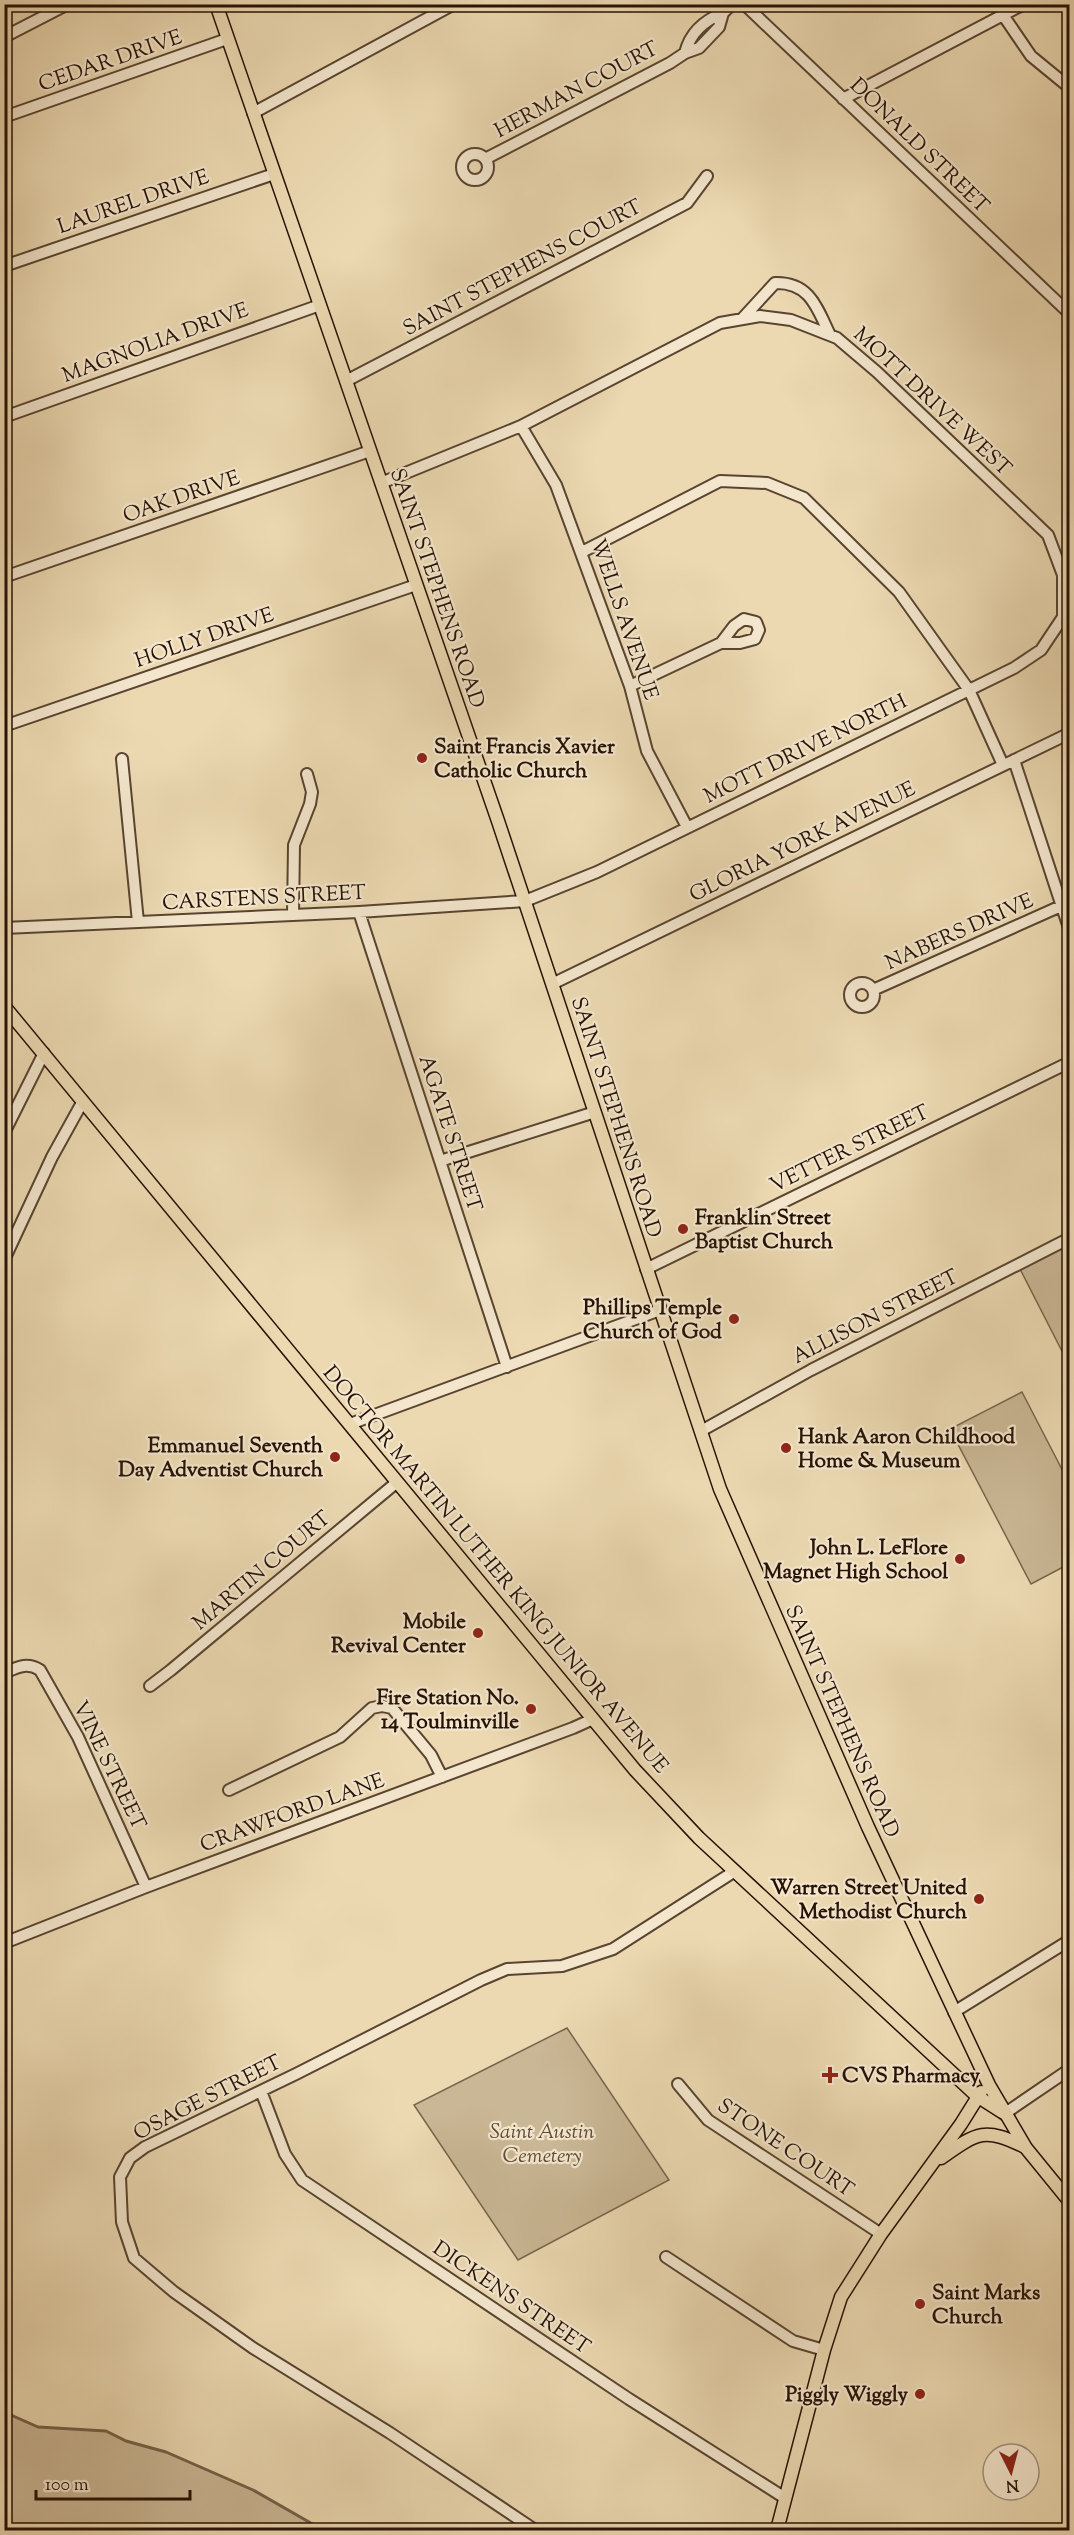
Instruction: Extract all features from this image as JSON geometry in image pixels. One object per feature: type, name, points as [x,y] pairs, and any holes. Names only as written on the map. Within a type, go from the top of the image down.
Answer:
[{"type":"main road","name":"SAINT STEPHENS ROAD","points":[[216,4],[525,901],[720,1489],[815,1709],[989,2085],[1026,2148],[1070,2202]]},
{"type":"main road","name":"DOCTOR MARTIN LUTHER KING JUNIOR AVENUE","points":[[4,1006],[635,1770],[699,1838],[977,2096],[1004,2114]]},
{"type":"main road","points":[[777,2530],[824,2350],[842,2297],[880,2234],[961,2124],[977,2096],[989,2085]]},
{"type":"main road","points":[[932,2164],[962,2143],[987,2133],[1000,2135],[1026,2148]]},
{"type":"street","points":[[4,37],[68,4]]},
{"type":"street","points":[[253,113],[454,4]]},
{"type":"street","name":"HERMAN COURT","points":[[485,159],[670,63],[685,53],[699,48],[719,27],[723,13],[732,4]]},
{"type":"street","name":"DONALD STREET","points":[[744,4],[1068,312]]},
{"type":"street","points":[[843,99],[1024,4]]},
{"type":"street","points":[[1003,15],[1031,56],[1070,88]]},
{"type":"street","name":"CEDAR DRIVE","points":[[4,117],[227,39]]},
{"type":"street","name":"LAUREL DRIVE","points":[[4,266],[274,174]]},
{"type":"street","name":"SAINT STEPHENS COURT","points":[[346,381],[687,203],[707,176]]},
{"type":"street","points":[[742,319],[775,283],[788,282],[799,286],[808,294],[830,335]]},
{"type":"street","name":"MAGNOLIA DRIVE","points":[[4,417],[320,305]]},
{"type":"street","name":"MOTT DRIVE WEST","points":[[381,483],[520,426],[720,323],[760,316],[791,320],[837,338],[877,372],[1048,535],[1067,592]]},
{"type":"street","name":"WELLS AVENUE","points":[[520,426],[556,485],[630,686],[647,751],[687,827]]},
{"type":"street","name":"OAK DRIVE","points":[[4,577],[370,451]]},
{"type":"street","points":[[582,552],[720,482],[767,483],[804,498],[899,592],[969,690],[1003,765]]},
{"type":"street","name":"HOLLY DRIVE","points":[[4,726],[416,585]]},
{"type":"street","name":"MOTT DRIVE NORTH","points":[[525,901],[597,872],[1014,668],[1041,650],[1066,618],[1067,592]]},
{"type":"street","points":[[630,686],[721,643]]},
{"type":"street","name":"GLORIA YORK AVENUE","points":[[552,984],[1070,733]]},
{"type":"street","points":[[122,759],[138,922]]},
{"type":"street","points":[[1014,760],[1070,931]]},
{"type":"street","points":[[293,915],[294,845],[310,804],[312,792],[307,774]]},
{"type":"street","name":"CARSTENS STREET","points":[[4,928],[359,912],[525,901]]},
{"type":"street","name":"NABERS DRIVE","points":[[873,990],[1061,906]]},
{"type":"street","name":"AGATE STREET","points":[[359,912],[507,1367]]},
{"type":"street","points":[[4,1133],[44,1053]]},
{"type":"street","name":"VETTER STREET","points":[[646,1269],[1070,1062]]},
{"type":"street","points":[[4,1260],[52,1156],[83,1101]]},
{"type":"street","points":[[440,1161],[595,1112]]},
{"type":"street","name":"ALLISON STREET","points":[[701,1431],[812,1370],[1070,1238]]},
{"type":"street","points":[[350,1424],[660,1310]]},
{"type":"street","name":"MARTIN COURT","points":[[150,1686],[396,1483]]},
{"type":"street","points":[[4,1496],[4,1508]]},
{"type":"street","name":"VINE STREET","points":[[4,1673],[21,1666],[31,1665],[40,1670],[78,1737],[146,1887]]},
{"type":"street","points":[[229,1790],[340,1737],[372,1708],[382,1706],[392,1708],[430,1755],[442,1777]]},
{"type":"street","name":"CRAWFORD LANE","points":[[6,1939],[593,1719]]},
{"type":"street","name":"OSAGE STREET","points":[[535,2530],[390,2433],[253,2348],[174,2292],[134,2258],[122,2222],[120,2177],[130,2158],[145,2147],[481,1980],[507,1969],[562,1966],[614,1949],[735,1871]]},
{"type":"street","points":[[954,2012],[1070,1940]]},
{"type":"street","points":[[1004,2114],[1070,2069]]},
{"type":"street","name":"STONE COURT","points":[[678,2084],[708,2120],[880,2234]]},
{"type":"street","name":"DICKENS STREET","points":[[261,2091],[285,2154],[302,2180],[629,2399],[785,2498]]},
{"type":"street","points":[[666,2257],[793,2341],[824,2350]]},
{"type":"green space","points":[[1069,1241],[1069,1365],[1019,1267]]},
{"type":"green space","points":[[1022,1392],[1069,1483],[1069,1564],[1031,1584],[950,1429]]},
{"type":"green space","name":"Saint Austin Cemetery","points":[[567,2028],[669,2180],[518,2260],[414,2105]]},
{"type":"green space","points":[[5,2412],[38,2427],[106,2431],[126,2441],[166,2452],[253,2490],[323,2530],[5,2530]]},
{"type":"waterway","points":[[4,2412],[38,2427],[106,2431],[126,2441],[166,2452],[253,2490],[323,2530]]},
{"type":"place","name":"Saint Francis Xavier Catholic Church","points":[[422,758]]},
{"type":"place","name":"Franklin Street Baptist Church","points":[[683,1229]]},
{"type":"place","name":"Phillips Temple Church of God","points":[[734,1319]]},
{"type":"place","name":"Hank Aaron Childhood Home & Museum","points":[[786,1448]]},
{"type":"place","name":"Emmanuel Seventh Day Adventist Church","points":[[335,1457]]},
{"type":"place","name":"John L. LeFlore Magnet High School","points":[[960,1559]]},
{"type":"place","name":"Mobile Revival Center","points":[[478,1633]]},
{"type":"place","name":"Fire Station No. 14 Toulminville","points":[[531,1709]]},
{"type":"place","name":"Warren Street United Methodist Church","points":[[979,1899]]},
{"type":"place","name":"CVS Pharmacy","points":[[830,2075]]},
{"type":"place","name":"Saint Marks Church","points":[[920,2304]]},
{"type":"place","name":"Piggly Wiggly","points":[[920,2394]]}]
